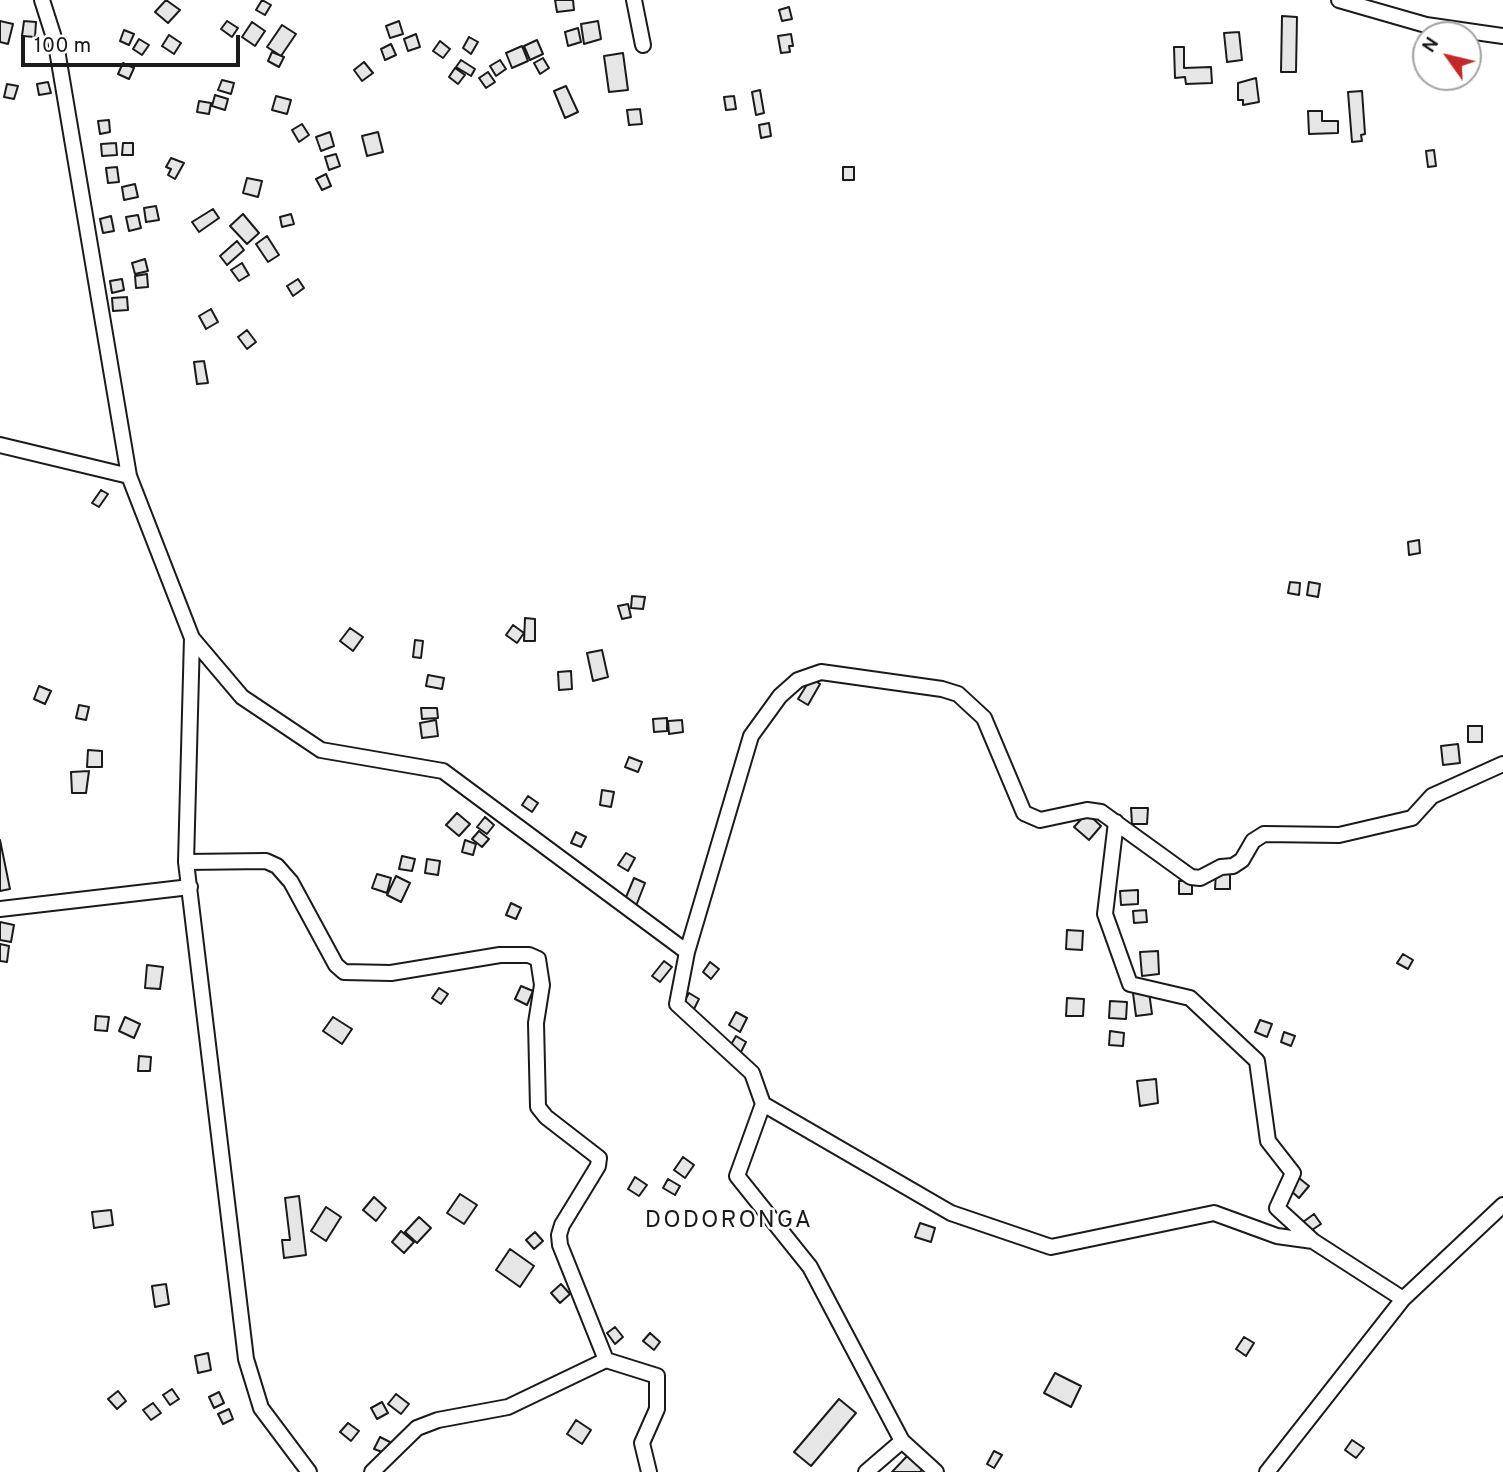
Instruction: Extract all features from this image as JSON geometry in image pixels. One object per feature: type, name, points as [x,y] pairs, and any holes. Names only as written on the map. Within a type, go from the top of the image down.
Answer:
[{"type":"street","points":[[42,0],[56,44],[129,476],[192,638],[242,697],[321,750],[443,771],[687,951]]},
{"type":"street","points":[[634,0],[643,45]]},
{"type":"street","points":[[1339,0],[1426,25],[1503,36]]},
{"type":"street","points":[[0,445],[129,476]]},
{"type":"street","points":[[192,638],[186,862],[246,1359],[261,1408],[301,1468]]},
{"type":"street","points":[[936,1472],[901,1441],[810,1268],[737,1176],[763,1104],[752,1073],[677,1004],[687,951],[751,736],[780,696],[798,680],[821,672],[942,689],[958,694],[984,718],[1024,813],[1040,820],[1087,810],[1101,812],[1182,872],[1200,878],[1242,860],[1253,841],[1264,834],[1339,835],[1389,825],[1412,818],[1432,796],[1449,786],[1503,764]]},
{"type":"street","points":[[1116,821],[1105,914],[1130,984],[1190,998],[1258,1061],[1268,1141],[1293,1173],[1277,1208],[1313,1241],[1403,1299]]},
{"type":"street","points":[[186,862],[266,861],[277,866],[291,882],[336,965],[344,972],[391,972],[499,955],[535,956],[541,962],[542,985],[536,1023],[538,1107],[546,1118],[599,1158],[598,1166],[562,1224],[560,1245],[606,1360]]},
{"type":"street","points":[[0,909],[190,887]]},
{"type":"street","points":[[763,1104],[951,1213],[1051,1247],[1214,1213],[1277,1236],[1313,1241]]},
{"type":"street","points":[[1267,1472],[1403,1299],[1503,1205]]},
{"type":"street","points":[[372,1472],[417,1428],[438,1420],[508,1407],[606,1360],[657,1376],[657,1409],[642,1443],[649,1472]]},
{"type":"street","points":[[866,1472],[901,1441]]},
{"type":"building","points":[[166,0],[180,10],[168,23],[155,12]]},
{"type":"building","points":[[262,0],[271,5],[265,15],[256,10]]},
{"type":"building","points":[[555,0],[573,0],[574,10],[557,12]]},
{"type":"building","points":[[789,7],[792,19],[782,21],[779,10]]},
{"type":"building","points":[[1282,16],[1297,17],[1296,72],[1281,72]]},
{"type":"building","points":[[0,21],[13,24],[8,44],[0,42]]},
{"type":"building","points":[[24,21],[36,22],[35,37],[22,36]]},
{"type":"building","points":[[227,21],[238,28],[232,37],[221,29]]},
{"type":"building","points":[[399,21],[403,34],[390,38],[386,26]]},
{"type":"building","points":[[598,21],[601,39],[584,44],[581,24]]},
{"type":"building","points":[[252,22],[265,31],[255,46],[242,37]]},
{"type":"building","points":[[282,25],[296,34],[281,56],[267,47]]},
{"type":"building","points":[[578,28],[581,42],[568,46],[565,32]]},
{"type":"building","points":[[124,30],[134,34],[129,45],[120,41]]},
{"type":"building","points":[[1239,32],[1242,60],[1227,62],[1224,33]]},
{"type":"building","points":[[416,34],[420,47],[408,51],[404,39]]},
{"type":"building","points":[[791,34],[793,46],[789,46],[790,52],[781,53],[778,36]]},
{"type":"building","points":[[169,35],[181,43],[174,54],[162,46]]},
{"type":"building","points":[[469,37],[478,42],[471,54],[463,48]]},
{"type":"building","points":[[139,39],[149,45],[142,55],[133,49]]},
{"type":"building","points":[[537,40],[543,54],[530,60],[524,46]]},
{"type":"building","points":[[440,41],[450,49],[443,58],[433,51]]},
{"type":"building","points":[[391,44],[396,55],[385,60],[381,49]]},
{"type":"building","points":[[522,46],[528,61],[512,68],[506,53]]},
{"type":"building","points":[[1174,47],[1184,47],[1184,68],[1211,67],[1212,83],[1186,84],[1185,77],[1175,78]]},
{"type":"building","points":[[272,52],[284,57],[279,67],[268,61]]},
{"type":"building","points":[[623,53],[628,90],[609,92],[604,56]]},
{"type":"building","points":[[543,58],[549,68],[540,74],[534,63]]},
{"type":"building","points":[[461,60],[475,69],[471,76],[456,67]]},
{"type":"building","points":[[500,60],[506,69],[496,76],[490,66]]},
{"type":"building","points":[[364,62],[373,73],[362,81],[354,70]]},
{"type":"building","points":[[123,63],[134,68],[129,79],[118,74]]},
{"type":"building","points":[[455,68],[465,75],[458,84],[449,77]]},
{"type":"building","points":[[488,72],[495,82],[486,88],[479,78]]},
{"type":"building","points":[[1256,78],[1259,102],[1243,105],[1243,100],[1238,100],[1238,83]]},
{"type":"building","points":[[222,80],[234,83],[231,94],[218,90]]},
{"type":"building","points":[[48,82],[51,93],[39,95],[37,84]]},
{"type":"building","points":[[7,84],[18,86],[14,99],[4,97]]},
{"type":"building","points":[[566,86],[578,112],[565,118],[554,91]]},
{"type":"building","points":[[760,90],[764,113],[756,115],[752,92]]},
{"type":"building","points":[[1362,91],[1365,134],[1361,135],[1362,141],[1352,142],[1348,92]]},
{"type":"building","points":[[215,95],[228,99],[225,110],[212,106]]},
{"type":"building","points":[[276,96],[291,100],[287,114],[272,110]]},
{"type":"building","points":[[734,96],[736,109],[726,110],[724,97]]},
{"type":"building","points":[[199,101],[211,103],[209,114],[197,112]]},
{"type":"building","points":[[640,109],[642,124],[629,125],[627,110]]},
{"type":"building","points":[[1308,111],[1322,111],[1322,121],[1338,121],[1338,133],[1309,134]]},
{"type":"building","points":[[109,120],[110,132],[100,134],[98,121]]},
{"type":"building","points":[[769,123],[771,136],[761,138],[759,125]]},
{"type":"building","points":[[302,124],[309,135],[299,142],[292,130]]},
{"type":"building","points":[[330,132],[334,146],[321,151],[316,137]]},
{"type":"building","points":[[378,132],[383,152],[367,156],[362,136]]},
{"type":"building","points":[[116,143],[117,155],[102,156],[101,144]]},
{"type":"building","points":[[123,143],[133,143],[133,155],[122,155]]},
{"type":"building","points":[[1434,150],[1436,166],[1428,167],[1426,151]]},
{"type":"building","points":[[336,154],[340,166],[329,170],[325,157]]},
{"type":"building","points":[[171,158],[184,163],[175,179],[168,175],[171,169],[166,167]]},
{"type":"building","points":[[117,167],[119,182],[108,183],[106,168]]},
{"type":"building","points":[[843,167],[854,167],[854,180],[843,180]]},
{"type":"building","points":[[326,174],[331,186],[322,190],[316,179]]},
{"type":"building","points":[[247,178],[262,181],[258,197],[243,193]]},
{"type":"building","points":[[135,184],[138,197],[124,200],[122,187]]},
{"type":"building","points":[[156,206],[159,220],[146,222],[144,208]]},
{"type":"building","points":[[213,209],[219,218],[199,232],[192,222]]},
{"type":"building","points":[[243,214],[259,233],[247,244],[230,226]]},
{"type":"building","points":[[291,214],[294,224],[282,227],[280,217]]},
{"type":"building","points":[[138,215],[141,228],[129,231],[126,217]]},
{"type":"building","points":[[111,216],[114,231],[103,233],[100,219]]},
{"type":"building","points":[[267,236],[279,255],[268,262],[256,244]]},
{"type":"building","points":[[237,241],[244,250],[227,265],[220,256]]},
{"type":"building","points":[[145,259],[148,271],[135,274],[132,263]]},
{"type":"building","points":[[242,263],[249,275],[239,281],[231,270]]},
{"type":"building","points":[[147,274],[148,287],[136,288],[135,276]]},
{"type":"building","points":[[122,279],[124,290],[112,293],[110,281]]},
{"type":"building","points":[[298,279],[304,288],[293,296],[287,286]]},
{"type":"building","points":[[127,297],[128,310],[113,311],[112,298]]},
{"type":"building","points":[[211,309],[218,322],[206,329],[199,316]]},
{"type":"building","points":[[247,330],[256,342],[247,349],[238,337]]},
{"type":"building","points":[[204,361],[208,383],[197,384],[194,362]]},
{"type":"building","points":[[101,490],[108,494],[99,507],[92,503]]},
{"type":"building","points":[[1419,540],[1420,553],[1409,555],[1408,542]]},
{"type":"building","points":[[1290,582],[1300,583],[1299,595],[1288,593]]},
{"type":"building","points":[[1309,582],[1320,584],[1318,597],[1307,595]]},
{"type":"building","points":[[632,596],[645,597],[643,609],[631,608]]},
{"type":"building","points":[[628,604],[631,617],[622,619],[618,606]]},
{"type":"building","points":[[525,618],[535,619],[535,641],[524,641]]},
{"type":"building","points":[[513,625],[524,633],[517,643],[506,635]]},
{"type":"building","points":[[350,628],[363,637],[353,651],[340,641]]},
{"type":"building","points":[[415,640],[423,641],[421,658],[413,657]]},
{"type":"building","points":[[602,650],[608,677],[593,681],[587,653]]},
{"type":"building","points":[[571,671],[572,689],[559,690],[558,672]]},
{"type":"building","points":[[428,675],[444,678],[442,689],[426,686]]},
{"type":"building","points":[[811,678],[820,684],[808,705],[798,699]]},
{"type":"building","points":[[39,686],[51,691],[45,704],[34,699]]},
{"type":"building","points":[[79,705],[89,707],[86,720],[76,718]]},
{"type":"building","points":[[421,708],[437,708],[438,718],[422,719]]},
{"type":"building","points":[[667,718],[667,731],[654,732],[653,719]]},
{"type":"building","points":[[436,720],[438,736],[422,738],[420,723]]},
{"type":"building","points":[[682,720],[683,732],[669,734],[668,721]]},
{"type":"building","points":[[1468,726],[1482,726],[1482,742],[1468,742]]},
{"type":"building","points":[[1458,744],[1460,763],[1443,765],[1441,746]]},
{"type":"building","points":[[88,750],[102,751],[102,767],[87,767]]},
{"type":"building","points":[[629,757],[642,762],[638,772],[625,767]]},
{"type":"building","points":[[89,771],[86,793],[72,793],[71,772]]},
{"type":"building","points":[[602,790],[614,792],[611,807],[600,805]]},
{"type":"building","points":[[528,796],[538,803],[532,812],[522,805]]},
{"type":"building","points":[[1131,808],[1148,808],[1147,824],[1132,824]]},
{"type":"building","points":[[457,813],[470,824],[459,836],[446,825]]},
{"type":"building","points":[[1087,813],[1101,826],[1089,840],[1074,827]]},
{"type":"building","points":[[485,817],[494,825],[487,834],[477,827]]},
{"type":"building","points":[[479,831],[489,839],[482,847],[472,839]]},
{"type":"building","points":[[576,832],[586,837],[581,847],[571,843]]},
{"type":"building","points":[[0,840],[10,889],[0,891]]},
{"type":"building","points":[[465,840],[476,844],[473,855],[462,852]]},
{"type":"building","points":[[626,853],[635,858],[628,871],[618,865]]},
{"type":"building","points":[[402,856],[415,859],[412,871],[399,869]]},
{"type":"building","points":[[427,859],[440,861],[438,875],[425,873]]},
{"type":"building","points":[[1216,872],[1230,873],[1230,889],[1215,889]]},
{"type":"building","points":[[377,874],[391,878],[387,893],[372,888]]},
{"type":"building","points":[[396,876],[410,883],[401,902],[387,895]]},
{"type":"building","points":[[634,878],[645,883],[636,906],[624,902]]},
{"type":"building","points":[[1179,881],[1192,881],[1192,894],[1179,894]]},
{"type":"building","points":[[1138,890],[1138,904],[1121,905],[1120,891]]},
{"type":"building","points":[[511,903],[521,908],[516,919],[506,915]]},
{"type":"building","points":[[1146,910],[1147,922],[1134,923],[1133,911]]},
{"type":"building","points":[[0,922],[14,925],[11,942],[0,940]]},
{"type":"building","points":[[1067,930],[1083,931],[1082,950],[1066,949]]},
{"type":"building","points":[[0,944],[9,946],[7,962],[0,961]]},
{"type":"building","points":[[1158,951],[1159,974],[1142,976],[1140,952]]},
{"type":"building","points":[[1403,954],[1413,960],[1408,969],[1397,963]]},
{"type":"building","points":[[664,961],[672,967],[660,982],[652,976]]},
{"type":"building","points":[[710,962],[719,969],[711,979],[703,972]]},
{"type":"building","points":[[147,965],[163,967],[160,989],[145,988]]},
{"type":"building","points":[[521,986],[533,991],[527,1005],[515,999]]},
{"type":"building","points":[[439,988],[448,994],[441,1004],[432,998]]},
{"type":"building","points":[[1149,992],[1152,1014],[1136,1016],[1133,993]]},
{"type":"building","points":[[689,993],[699,999],[693,1011],[682,1005]]},
{"type":"building","points":[[1067,998],[1084,999],[1083,1016],[1066,1016]]},
{"type":"building","points":[[1110,1001],[1127,1002],[1126,1019],[1109,1018]]},
{"type":"building","points":[[736,1012],[747,1018],[740,1032],[729,1025]]},
{"type":"building","points":[[96,1016],[109,1017],[107,1031],[95,1030]]},
{"type":"building","points":[[125,1017],[140,1024],[134,1038],[119,1031]]},
{"type":"building","points":[[333,1017],[352,1029],[342,1044],[323,1031]]},
{"type":"building","points":[[1260,1020],[1272,1024],[1267,1037],[1255,1032]]},
{"type":"building","points":[[1110,1031],[1124,1033],[1123,1046],[1109,1045]]},
{"type":"building","points":[[1284,1032],[1295,1036],[1291,1046],[1281,1042]]},
{"type":"building","points":[[736,1036],[746,1042],[740,1054],[729,1048]]},
{"type":"building","points":[[139,1056],[151,1057],[150,1071],[138,1071]]},
{"type":"building","points":[[1156,1079],[1158,1103],[1140,1106],[1137,1081]]},
{"type":"building","points":[[683,1157],[694,1165],[685,1178],[674,1170]]},
{"type":"building","points":[[635,1177],[647,1185],[639,1196],[628,1189]]},
{"type":"building","points":[[1299,1178],[1309,1186],[1299,1198],[1290,1190]]},
{"type":"building","points":[[668,1179],[680,1186],[675,1195],[663,1188]]},
{"type":"building","points":[[460,1194],[477,1205],[464,1224],[447,1213]]},
{"type":"building","points":[[299,1196],[306,1255],[284,1258],[282,1240],[290,1240],[285,1198]]},
{"type":"building","points":[[374,1197],[386,1208],[376,1221],[363,1210]]},
{"type":"building","points":[[326,1207],[341,1217],[326,1241],[311,1231]]},
{"type":"building","points":[[111,1210],[113,1225],[94,1228],[92,1212]]},
{"type":"building","points":[[1314,1214],[1321,1224],[1309,1232],[1303,1222]]},
{"type":"building","points":[[419,1217],[431,1228],[417,1243],[405,1232]]},
{"type":"building","points":[[920,1223],[935,1228],[931,1242],[915,1237]]},
{"type":"building","points":[[401,1231],[414,1242],[404,1253],[392,1242]]},
{"type":"building","points":[[535,1232],[543,1241],[534,1249],[526,1240]]},
{"type":"building","points":[[510,1249],[534,1266],[520,1287],[496,1270]]},
{"type":"building","points":[[166,1284],[169,1304],[155,1307],[152,1286]]},
{"type":"building","points":[[561,1284],[570,1294],[560,1303],[551,1293]]},
{"type":"building","points":[[615,1327],[623,1337],[615,1344],[607,1333]]},
{"type":"building","points":[[650,1333],[660,1342],[654,1350],[643,1341]]},
{"type":"building","points":[[1244,1337],[1254,1343],[1246,1356],[1236,1349]]},
{"type":"building","points":[[208,1353],[211,1370],[198,1373],[195,1356]]},
{"type":"building","points":[[1055,1373],[1081,1386],[1071,1407],[1044,1393]]},
{"type":"building","points":[[172,1389],[179,1399],[170,1405],[163,1395]]},
{"type":"building","points":[[118,1391],[126,1401],[117,1409],[108,1399]]},
{"type":"building","points":[[219,1392],[224,1403],[214,1408],[209,1397]]},
{"type":"building","points":[[396,1394],[409,1404],[401,1414],[388,1404]]},
{"type":"building","points":[[839,1399],[856,1413],[811,1466],[794,1452]]},
{"type":"building","points":[[382,1402],[388,1413],[377,1419],[371,1408]]},
{"type":"building","points":[[153,1403],[161,1413],[151,1420],[143,1410]]},
{"type":"building","points":[[229,1409],[233,1419],[223,1424],[218,1414]]},
{"type":"building","points":[[576,1420],[591,1430],[582,1444],[567,1434]]},
{"type":"building","points":[[348,1423],[359,1431],[351,1441],[340,1432]]},
{"type":"building","points":[[380,1437],[390,1442],[385,1453],[374,1449]]},
{"type":"building","points":[[1352,1440],[1364,1448],[1356,1458],[1345,1450]]},
{"type":"building","points":[[994,1451],[1002,1455],[994,1468],[987,1464]]},
{"type":"building","points":[[909,1454],[924,1468],[920,1472],[892,1472]]},
{"type":"district","name":"DODORONGA","points":[[729,1222]]}]
